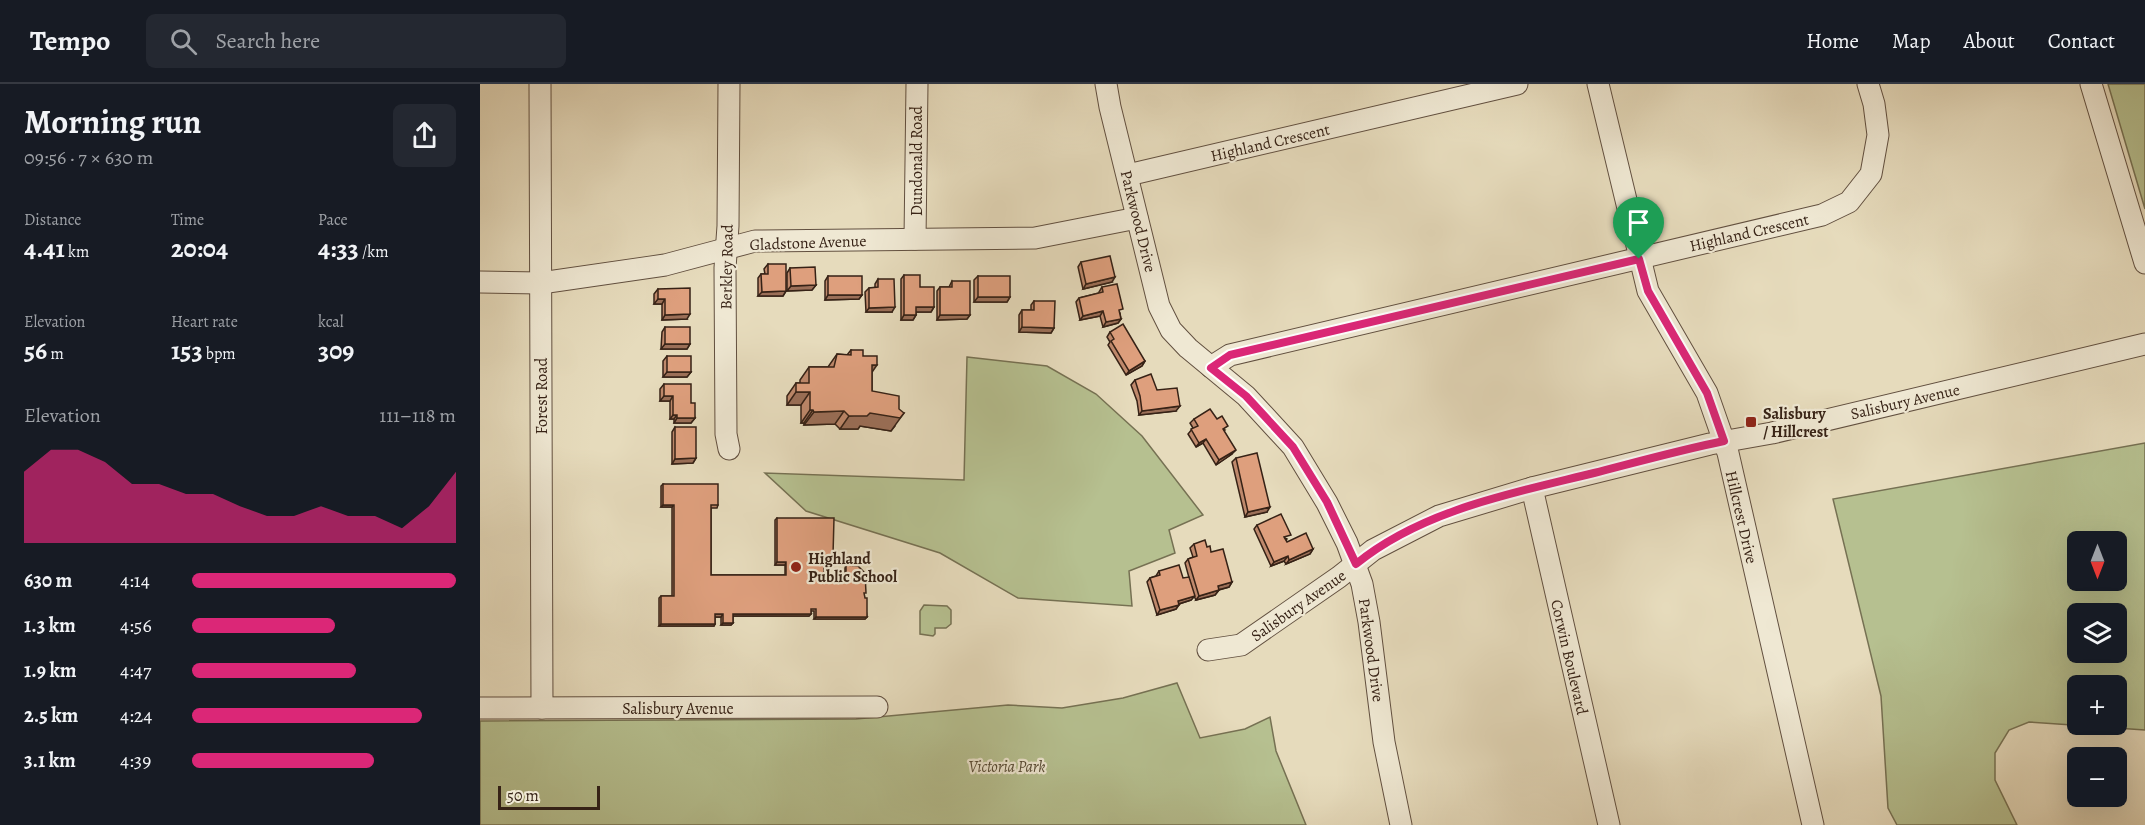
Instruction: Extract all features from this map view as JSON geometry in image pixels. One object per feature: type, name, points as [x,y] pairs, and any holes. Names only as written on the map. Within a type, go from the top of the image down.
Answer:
[{"type":"street","name":"Forest Road","points":[[540,84],[542,708]]},
{"type":"street","name":"Berkley Road","points":[[729,84],[726,248],[726,434],[729,449]]},
{"type":"street","name":"Dundonald Road","points":[[915,239],[917,84]]},
{"type":"street","name":"Parkwood Drive","points":[[1106,84],[1160,306],[1171,330],[1211,368],[1246,396],[1293,447],[1327,502],[1356,564],[1369,622],[1384,742],[1401,825]]},
{"type":"street","name":"Highland Crescent","points":[[1128,175],[1517,84]]},
{"type":"street","name":"Hillcrest Drive","points":[[1599,84],[1648,291],[1707,393],[1724,441],[1813,825]]},
{"type":"street","name":"Highland Crescent","points":[[1211,368],[1230,355],[1822,215],[1849,202],[1872,174],[1878,135],[1874,104],[1868,84]]},
{"type":"street","points":[[2091,84],[2145,263]]},
{"type":"street","name":"Gladstone Avenue","points":[[480,282],[541,283],[665,266],[755,241],[1035,238],[1137,218]]},
{"type":"street","name":"Salisbury Avenue","points":[[1208,650],[1241,645],[1373,550],[1439,516],[1532,488],[1724,441],[1772,432],[2145,344]]},
{"type":"street","name":"Corwin Boulevard","points":[[1532,488],[1609,825]]},
{"type":"street","name":"Salisbury Avenue","points":[[480,708],[877,707]]},
{"type":"green space","points":[[2108,84],[2145,84],[2145,209]]},
{"type":"green space","points":[[967,357],[1047,366],[1096,394],[1142,436],[1203,515],[1169,530],[1175,553],[1129,571],[1132,606],[1018,598],[940,553],[806,511],[765,473],[964,480]]},
{"type":"green space","points":[[2145,443],[2145,730],[2127,729],[2127,675],[2067,675],[2067,725],[2029,722],[2009,730],[1995,753],[1995,780],[2017,825],[1897,825],[1888,808],[1881,696],[1833,499]]},
{"type":"green space","points":[[924,605],[947,606],[951,610],[951,624],[946,628],[935,628],[933,636],[920,634],[920,611]]},
{"type":"green space","name":"Victoria Park","points":[[1177,683],[1200,738],[1245,729],[1270,717],[1276,751],[1306,825],[480,825],[480,721],[856,719],[1008,705],[1062,708],[1123,698]]},
{"type":"building","points":[[1110,256],[1115,277],[1086,284],[1081,262]]},
{"type":"building","points":[[768,264],[786,264],[786,291],[762,292],[761,274],[768,274]]},
{"type":"building","points":[[815,267],[816,285],[791,286],[790,268]]},
{"type":"building","points":[[904,275],[920,275],[920,287],[934,287],[934,307],[916,307],[916,315],[904,315]]},
{"type":"building","points":[[828,276],[862,276],[862,295],[828,295]]},
{"type":"building","points":[[978,276],[1010,276],[1010,297],[978,297]]},
{"type":"building","points":[[878,279],[894,279],[895,307],[869,308],[869,288],[878,287]]},
{"type":"building","points":[[952,281],[970,281],[970,315],[940,315],[940,287],[952,287]]},
{"type":"building","points":[[1117,284],[1123,309],[1119,310],[1121,319],[1106,322],[1103,311],[1083,316],[1079,298],[1103,292],[1102,287]]},
{"type":"building","points":[[690,288],[690,314],[665,315],[665,299],[658,299],[658,289]]},
{"type":"building","points":[[1034,301],[1055,301],[1054,328],[1022,327],[1022,310],[1034,310]]},
{"type":"building","points":[[1123,324],[1145,361],[1129,371],[1111,341],[1114,339],[1110,332]]},
{"type":"building","points":[[665,327],[690,327],[690,344],[665,344]]},
{"type":"building","points":[[851,350],[863,350],[863,356],[877,356],[877,365],[872,365],[872,391],[899,396],[899,409],[904,413],[900,418],[870,413],[867,416],[849,416],[844,411],[814,412],[810,410],[810,392],[796,392],[796,383],[809,383],[809,367],[834,367],[837,354],[851,355]]},
{"type":"building","points":[[667,356],[691,356],[691,372],[667,372]]},
{"type":"building","points":[[1151,374],[1157,390],[1177,388],[1180,406],[1142,411],[1135,380]]},
{"type":"building","points":[[664,384],[691,384],[691,403],[695,403],[695,418],[677,418],[677,415],[673,415],[673,396],[664,396]]},
{"type":"building","points":[[1210,409],[1217,419],[1222,416],[1228,426],[1223,429],[1236,450],[1219,460],[1206,439],[1199,443],[1191,429],[1198,426],[1194,419]]},
{"type":"building","points":[[675,427],[696,427],[696,458],[675,459]]},
{"type":"building","points":[[1257,453],[1270,507],[1248,512],[1236,458]]},
{"type":"building","points":[[663,484],[718,484],[718,505],[711,505],[711,575],[786,575],[786,562],[777,562],[777,518],[834,518],[833,555],[831,561],[824,562],[824,574],[846,574],[846,565],[858,566],[865,573],[866,593],[864,593],[867,598],[867,617],[816,617],[816,609],[811,609],[811,614],[733,614],[733,623],[723,623],[723,614],[715,614],[715,624],[661,624],[661,596],[674,596],[674,505],[663,505]]},
{"type":"building","points":[[1281,514],[1291,535],[1284,537],[1287,542],[1306,533],[1313,549],[1289,560],[1288,556],[1274,562],[1257,525]]},
{"type":"building","points":[[1205,540],[1211,552],[1223,549],[1232,582],[1218,586],[1219,590],[1199,596],[1188,559],[1197,556],[1194,544]]},
{"type":"building","points":[[1179,565],[1183,578],[1189,577],[1195,596],[1178,601],[1179,605],[1160,610],[1150,578],[1160,575],[1159,571]]},
{"type":"place","name":"Salisbury / Hillcrest","points":[[1751,422]]},
{"type":"place","name":"Highland Public School","points":[[796,567]]},
{"type":"route","points":[[1639,259],[1648,291],[1707,393],[1724,441],[1532,488],[1439,516],[1373,550],[1356,564],[1327,502],[1293,447],[1246,396],[1211,368],[1230,355],[1639,259]]}]
